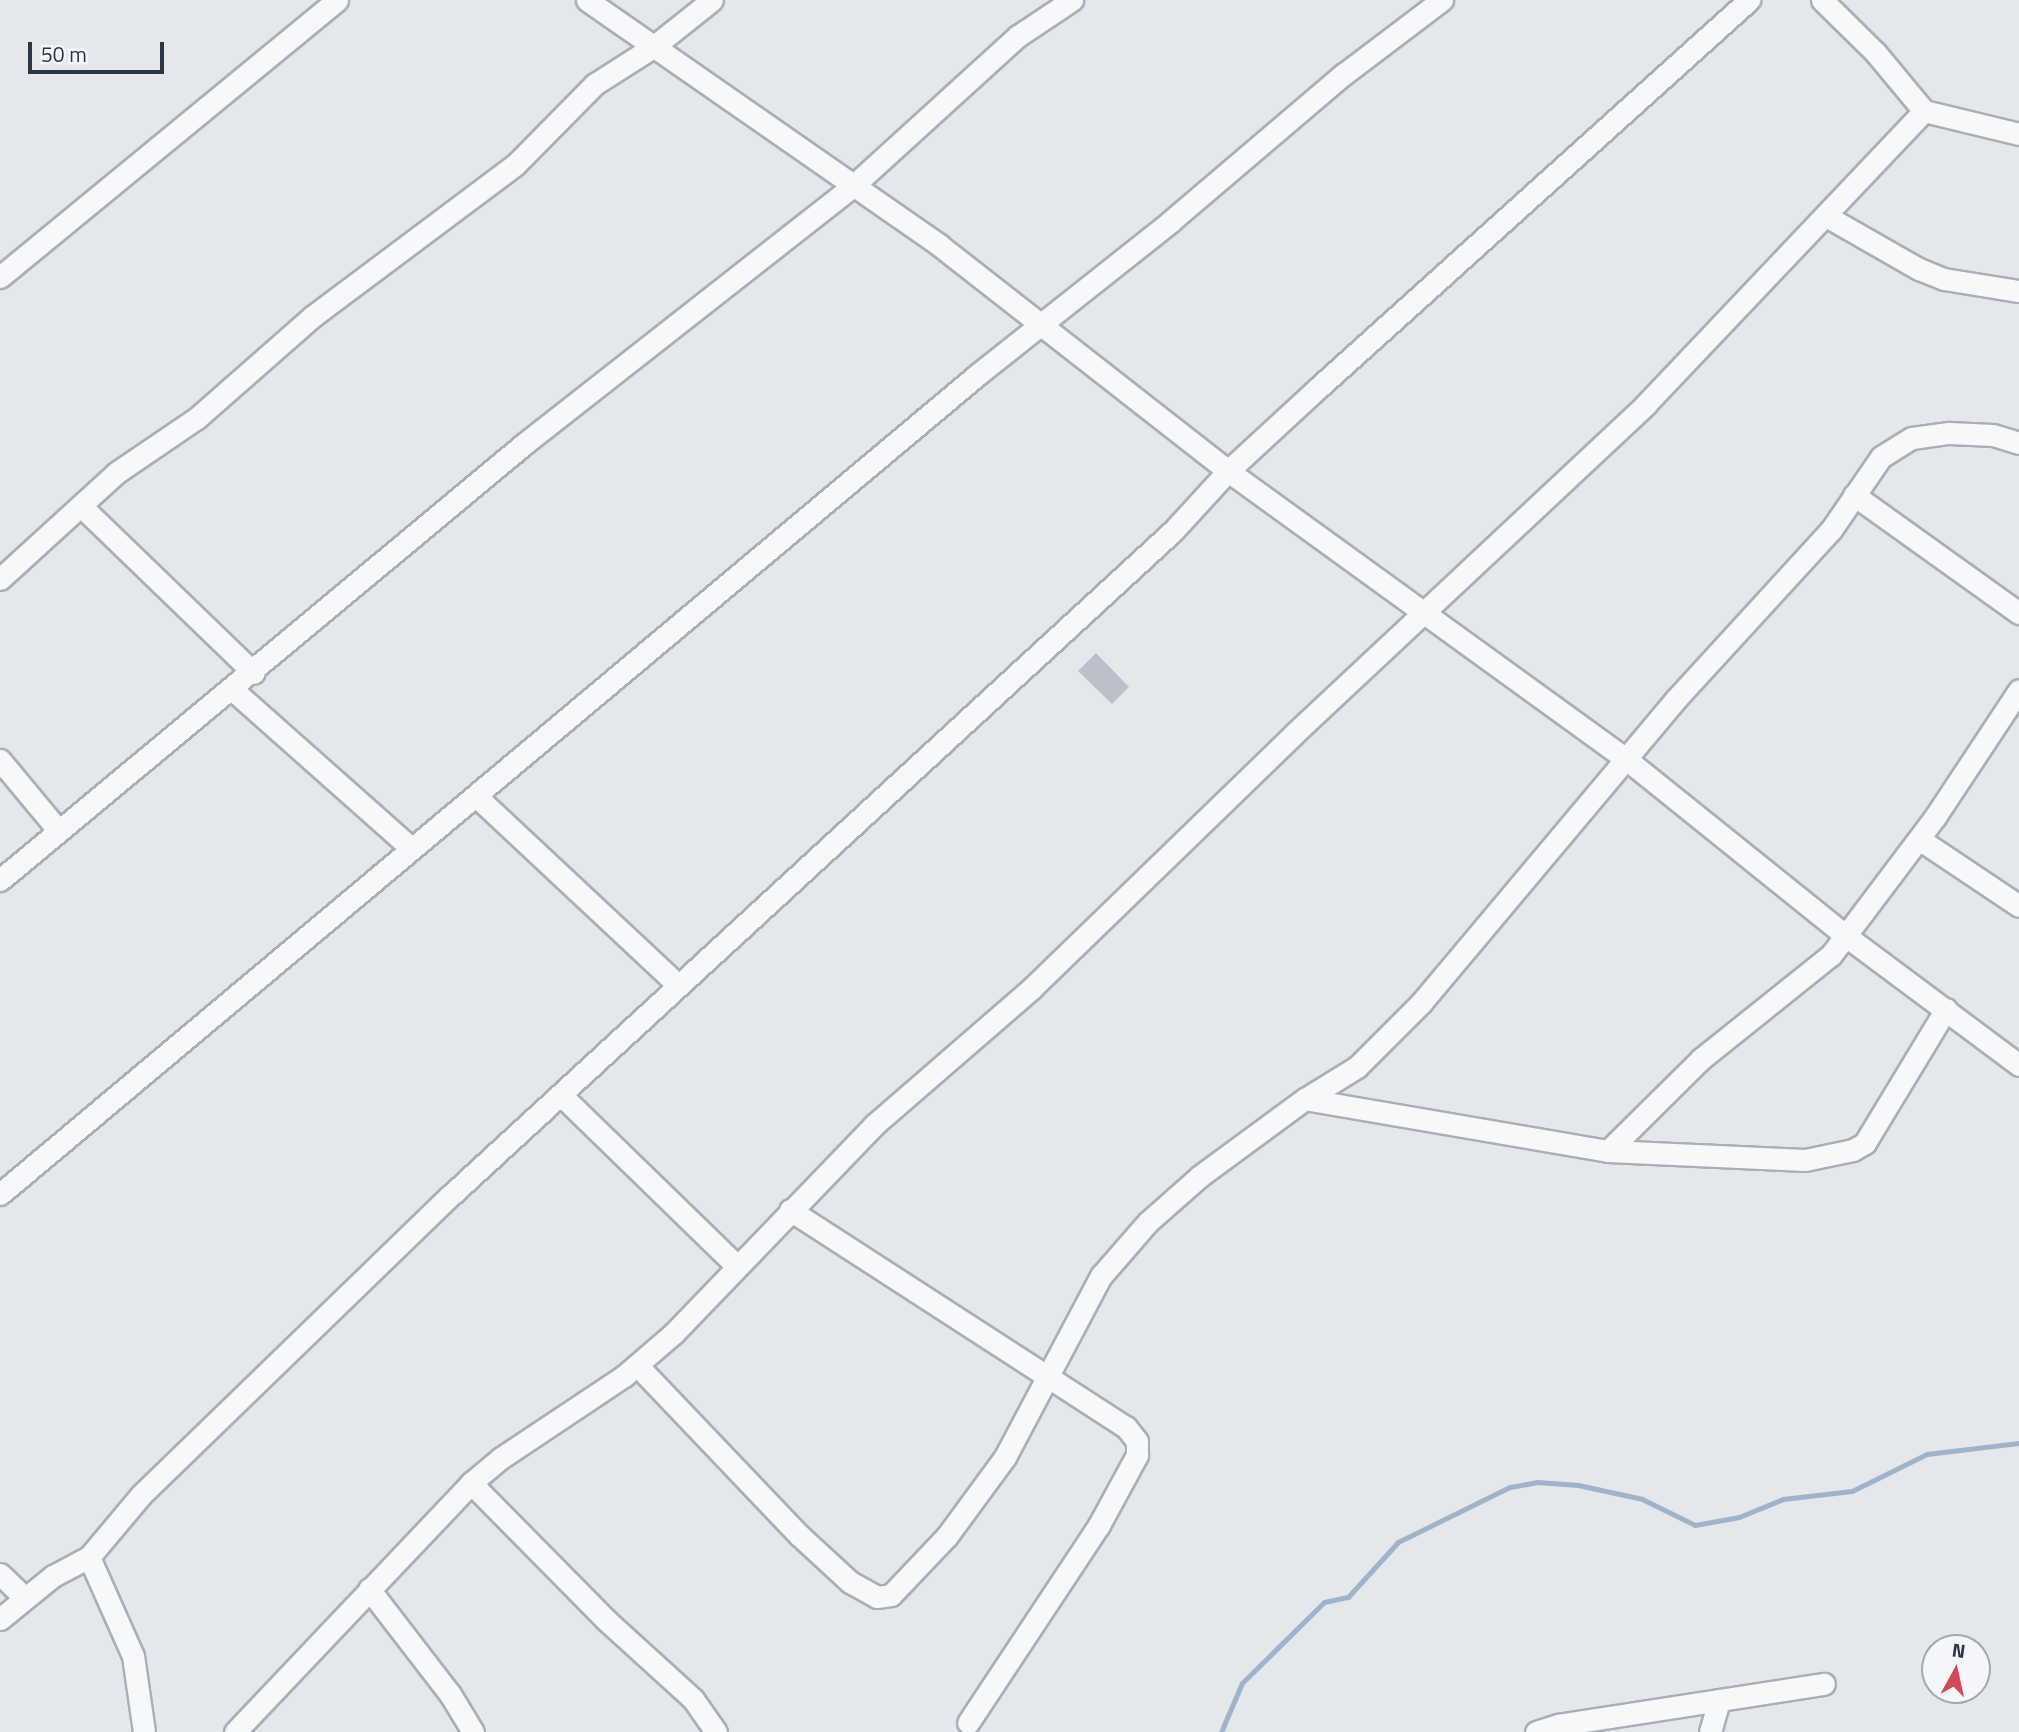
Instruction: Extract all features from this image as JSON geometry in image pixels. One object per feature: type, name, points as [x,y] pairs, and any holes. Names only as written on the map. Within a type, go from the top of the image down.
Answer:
[{"type":"street","points":[[0,277],[337,0]]},
{"type":"street","points":[[587,0],[939,245],[1228,471],[1626,760],[1846,936],[2019,1065]]},
{"type":"street","points":[[0,579],[136,457],[197,418],[313,316],[515,165],[595,84],[653,47],[712,0]]},
{"type":"street","points":[[0,880],[254,673],[524,444],[853,186],[990,59],[1072,0]]},
{"type":"street","points":[[0,1194],[1039,324],[1171,222],[1354,66],[1442,0]]},
{"type":"street","points":[[0,1619],[24,1597],[89,1557],[141,1495],[678,985],[1173,531],[1228,471],[1749,0]]},
{"type":"street","points":[[1822,0],[1875,52],[1924,111],[2019,134]]},
{"type":"street","points":[[235,1732],[471,1483],[637,1365],[674,1333],[874,1125],[1032,988],[1424,612],[1646,404],[1924,111]]},
{"type":"street","points":[[1826,216],[1919,269],[1944,279],[2019,291]]},
{"type":"street","points":[[637,1365],[799,1535],[850,1582],[884,1598],[897,1591],[960,1519],[1005,1457],[1101,1276],[1149,1222],[1210,1167],[1305,1099],[1337,1083],[1383,1044],[1486,930],[1626,760],[1797,569],[1881,457],[1912,439],[1968,432],[2019,443]]},
{"type":"street","points":[[1854,495],[2019,613]]},
{"type":"street","points":[[81,506],[254,673]]},
{"type":"street","points":[[233,690],[412,849]]},
{"type":"street","points":[[1608,1151],[1700,1059],[1816,970],[1846,936],[2010,714],[2019,690]]},
{"type":"street","points":[[0,760],[59,831]]},
{"type":"street","points":[[476,796],[678,985]]},
{"type":"street","points":[[1919,839],[2019,906]]},
{"type":"street","points":[[1305,1099],[1608,1151],[1781,1162],[1853,1150],[1874,1132],[1946,1009]]},
{"type":"street","points":[[561,1095],[737,1266]]},
{"type":"street","points":[[790,1210],[1126,1427],[1136,1441],[1137,1455],[1099,1525],[968,1723]]},
{"type":"street","points":[[471,1483],[605,1619],[693,1699],[716,1732]]},
{"type":"street","points":[[89,1557],[136,1667],[145,1732]]},
{"type":"street","points":[[0,1574],[24,1597]]},
{"type":"street","points":[[369,1589],[450,1694],[473,1732]]},
{"type":"street","points":[[1536,1732],[1558,1724],[1824,1684]]},
{"type":"street","points":[[1710,1732],[1719,1700]]},
{"type":"building","points":[[1096,653],[1129,687],[1112,704],[1078,671]]},
{"type":"waterway","points":[[1221,1732],[1242,1683],[1324,1602],[1348,1597],[1398,1542],[1510,1487],[1537,1482],[1578,1485],[1642,1499],[1695,1525],[1739,1517],[1783,1499],[1852,1491],[1927,1454],[2019,1443]]}]
